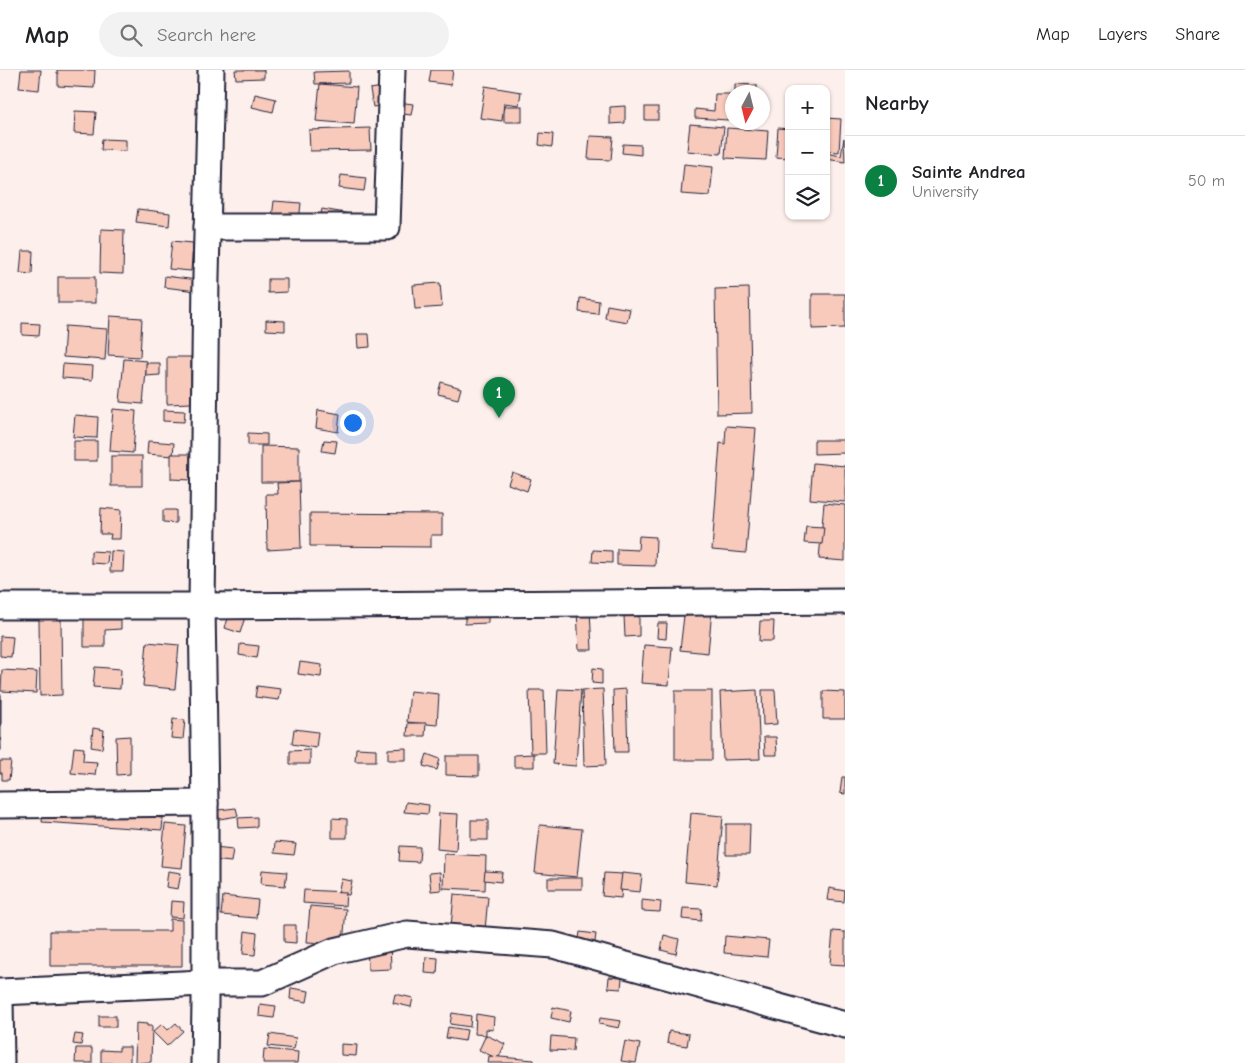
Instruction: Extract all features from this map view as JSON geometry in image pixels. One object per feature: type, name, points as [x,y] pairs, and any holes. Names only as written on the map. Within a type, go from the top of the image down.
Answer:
[{"type":"street","points":[[204,1063],[205,803],[202,606],[211,70]]},
{"type":"street","points":[[207,227],[387,227],[392,70]]},
{"type":"street","points":[[0,606],[845,601]]},
{"type":"street","points":[[0,805],[205,803]]},
{"type":"street","points":[[0,992],[205,983],[262,983],[334,951],[407,934],[553,945],[845,1024]]},
{"type":"street","points":[[0,999],[1,1063]]},
{"type":"building","points":[[21,70],[41,70],[39,90],[19,88]]},
{"type":"building","points":[[57,70],[95,70],[94,88],[58,86]]},
{"type":"building","points":[[235,70],[264,70],[264,78],[236,79]]},
{"type":"building","points":[[431,70],[453,70],[451,85],[429,82]]},
{"type":"building","points":[[349,71],[349,83],[315,84],[314,72]]},
{"type":"building","points":[[320,84],[357,87],[354,124],[316,121]]},
{"type":"building","points":[[485,86],[521,92],[519,105],[504,103],[502,121],[480,118]]},
{"type":"building","points":[[383,87],[386,105],[373,107],[370,89]]},
{"type":"building","points":[[255,94],[276,99],[273,112],[252,107]]},
{"type":"building","points":[[715,94],[725,94],[725,120],[695,118],[695,109],[714,111]]},
{"type":"building","points":[[390,101],[413,104],[411,115],[388,112]]},
{"type":"building","points":[[504,106],[522,106],[522,122],[504,122]]},
{"type":"building","points":[[625,106],[625,123],[610,124],[610,107]]},
{"type":"building","points":[[645,107],[658,107],[658,120],[645,120]]},
{"type":"building","points":[[75,111],[96,112],[94,134],[74,133]]},
{"type":"building","points":[[830,118],[841,119],[839,152],[830,151]]},
{"type":"building","points":[[690,124],[724,127],[721,154],[687,151]]},
{"type":"building","points":[[370,128],[371,150],[310,151],[309,130]]},
{"type":"building","points":[[778,128],[785,129],[785,158],[776,157]]},
{"type":"building","points":[[727,130],[768,131],[766,160],[725,158]]},
{"type":"building","points":[[540,133],[553,134],[552,147],[539,145]]},
{"type":"building","points":[[590,136],[613,137],[611,160],[588,159]]},
{"type":"building","points":[[844,138],[845,162],[830,160],[830,154],[841,156]]},
{"type":"building","points":[[102,139],[126,140],[126,151],[101,150]]},
{"type":"building","points":[[623,144],[641,145],[641,155],[622,153]]},
{"type":"building","points":[[684,164],[713,167],[710,196],[681,194]]},
{"type":"building","points":[[341,175],[366,178],[364,191],[339,188]]},
{"type":"building","points":[[274,201],[301,203],[299,221],[272,218]]},
{"type":"building","points":[[138,209],[170,213],[169,226],[136,222]]},
{"type":"building","points":[[322,209],[351,214],[349,230],[319,224]]},
{"type":"building","points":[[101,229],[124,230],[123,274],[100,273]]},
{"type":"building","points":[[172,241],[193,243],[191,271],[169,269]]},
{"type":"building","points":[[22,251],[33,251],[32,274],[20,273]]},
{"type":"building","points":[[165,276],[197,280],[196,291],[164,287]]},
{"type":"building","points":[[58,277],[95,277],[95,303],[58,303]]},
{"type":"building","points":[[268,279],[287,279],[287,292],[268,293]]},
{"type":"building","points":[[440,283],[442,307],[415,309],[413,285]]},
{"type":"building","points":[[749,288],[752,413],[717,414],[715,289]]},
{"type":"building","points":[[812,294],[845,294],[845,328],[812,329]]},
{"type":"building","points":[[580,298],[599,301],[598,314],[579,312]]},
{"type":"building","points":[[607,305],[630,309],[627,322],[605,318]]},
{"type":"building","points":[[110,316],[142,318],[140,357],[108,355]]},
{"type":"building","points":[[266,320],[285,321],[285,331],[266,330]]},
{"type":"building","points":[[22,323],[40,324],[39,336],[22,335]]},
{"type":"building","points":[[65,326],[107,329],[105,360],[63,357]]},
{"type":"building","points":[[357,334],[369,334],[370,347],[358,348]]},
{"type":"building","points":[[167,357],[191,357],[191,403],[167,404]]},
{"type":"building","points":[[124,359],[147,361],[143,404],[120,402]]},
{"type":"building","points":[[146,363],[160,363],[160,375],[146,376]]},
{"type":"building","points":[[63,364],[93,366],[92,380],[62,378]]},
{"type":"building","points":[[441,382],[461,388],[458,399],[438,394]]},
{"type":"building","points":[[113,409],[136,411],[133,453],[110,451]]},
{"type":"building","points":[[163,410],[185,411],[184,422],[163,421]]},
{"type":"building","points":[[318,410],[340,414],[338,432],[316,428]]},
{"type":"building","points":[[75,415],[98,417],[97,438],[73,437]]},
{"type":"building","points":[[726,426],[756,428],[746,553],[712,550],[720,443],[725,444]]},
{"type":"building","points":[[248,433],[267,434],[267,445],[248,445]]},
{"type":"building","points":[[324,440],[337,441],[335,453],[322,451]]},
{"type":"building","points":[[814,440],[845,440],[845,453],[814,454]]},
{"type":"building","points":[[74,441],[97,441],[97,461],[74,461]]},
{"type":"building","points":[[148,441],[174,443],[173,456],[147,454]]},
{"type":"building","points":[[261,446],[299,447],[299,482],[261,482]]},
{"type":"building","points":[[171,454],[190,454],[190,480],[171,479]]},
{"type":"building","points":[[111,456],[142,456],[142,486],[111,486]]},
{"type":"building","points":[[813,463],[845,466],[845,502],[810,499]]},
{"type":"building","points":[[512,472],[531,479],[527,491],[508,484]]},
{"type":"building","points":[[299,482],[301,548],[267,550],[266,494],[278,494],[277,483]]},
{"type":"building","points":[[824,503],[845,505],[845,561],[819,559]]},
{"type":"building","points":[[101,508],[121,510],[120,539],[110,539],[111,534],[100,534]]},
{"type":"building","points":[[163,510],[176,510],[176,523],[163,522]]},
{"type":"building","points":[[310,513],[442,514],[442,535],[431,535],[431,547],[310,546]]},
{"type":"building","points":[[806,526],[824,527],[822,544],[804,543]]},
{"type":"building","points":[[639,536],[656,537],[655,566],[617,565],[617,549],[638,550]]},
{"type":"building","points":[[593,550],[612,551],[612,563],[592,562]]},
{"type":"building","points":[[91,551],[108,552],[107,564],[91,563]]},
{"type":"building","points":[[111,551],[124,552],[123,572],[110,572]]},
{"type":"building","points":[[685,607],[712,610],[708,653],[680,650]]},
{"type":"building","points":[[231,609],[246,614],[240,633],[225,628]]},
{"type":"building","points":[[465,610],[488,610],[488,623],[465,624]]},
{"type":"building","points":[[577,610],[590,610],[592,650],[579,650]]},
{"type":"building","points":[[624,615],[639,615],[639,636],[625,637]]},
{"type":"building","points":[[121,618],[121,629],[105,630],[105,647],[84,647],[84,619]]},
{"type":"building","points":[[39,619],[61,619],[62,695],[40,696]]},
{"type":"building","points":[[760,621],[774,621],[773,641],[759,641]]},
{"type":"building","points":[[658,623],[667,623],[666,639],[657,638]]},
{"type":"building","points":[[0,636],[13,637],[11,657],[0,656]]},
{"type":"building","points":[[147,642],[179,645],[175,689],[143,686]]},
{"type":"building","points":[[240,644],[259,646],[257,658],[239,655]]},
{"type":"building","points":[[644,645],[672,647],[669,685],[641,683]]},
{"type":"building","points":[[300,662],[322,665],[321,677],[298,674]]},
{"type":"building","points":[[95,667],[121,669],[120,689],[93,687]]},
{"type":"building","points":[[593,668],[602,669],[602,684],[592,683]]},
{"type":"building","points":[[2,670],[37,672],[36,693],[1,691]]},
{"type":"building","points":[[257,686],[281,689],[279,700],[255,697]]},
{"type":"building","points":[[558,689],[581,690],[576,766],[553,764]]},
{"type":"building","points":[[603,689],[606,765],[584,766],[582,690]]},
{"type":"building","points":[[626,689],[628,752],[615,752],[613,690]]},
{"type":"building","points":[[529,690],[544,690],[546,753],[531,753]]},
{"type":"building","points":[[757,690],[760,759],[723,760],[720,692]]},
{"type":"building","points":[[762,690],[775,690],[777,724],[763,725]]},
{"type":"building","points":[[410,691],[439,694],[437,725],[407,722]]},
{"type":"building","points":[[675,691],[712,691],[712,760],[675,760]]},
{"type":"building","points":[[823,691],[845,692],[845,719],[823,719]]},
{"type":"building","points":[[1,695],[1,750],[0,750]]},
{"type":"building","points":[[173,719],[185,720],[183,739],[171,738]]},
{"type":"building","points":[[408,723],[426,723],[425,736],[407,736]]},
{"type":"building","points":[[93,728],[104,730],[102,749],[91,747]]},
{"type":"building","points":[[294,729],[318,732],[316,748],[292,744]]},
{"type":"building","points":[[130,736],[130,774],[117,775],[116,737]]},
{"type":"building","points":[[764,737],[776,737],[777,755],[765,755]]},
{"type":"building","points":[[74,747],[84,748],[83,761],[97,762],[95,775],[71,773]]},
{"type":"building","points":[[356,748],[376,749],[376,761],[355,761]]},
{"type":"building","points":[[406,748],[406,760],[388,760],[388,749]]},
{"type":"building","points":[[310,750],[310,764],[290,764],[290,751]]},
{"type":"building","points":[[427,754],[440,759],[437,770],[423,766]]},
{"type":"building","points":[[534,754],[534,767],[514,767],[514,755]]},
{"type":"building","points":[[446,756],[479,756],[479,776],[446,775]]},
{"type":"building","points":[[0,761],[11,761],[9,780],[2,780]]},
{"type":"building","points":[[842,777],[845,777],[845,794],[840,793]]},
{"type":"building","points":[[406,802],[429,805],[428,814],[404,812]]},
{"type":"building","points":[[236,808],[238,816],[219,819],[218,810]]},
{"type":"building","points":[[43,809],[163,818],[162,830],[42,822]]},
{"type":"building","points":[[439,813],[458,814],[456,851],[437,849]]},
{"type":"building","points":[[691,813],[723,816],[717,885],[685,882]]},
{"type":"building","points":[[257,817],[257,827],[239,828],[238,818]]},
{"type":"building","points":[[332,818],[347,819],[347,838],[332,838]]},
{"type":"building","points":[[471,820],[488,820],[488,840],[471,840]]},
{"type":"building","points":[[165,824],[186,826],[182,868],[161,866]]},
{"type":"building","points":[[726,824],[750,824],[749,855],[726,855]]},
{"type":"building","points":[[540,825],[582,829],[577,877],[535,873]]},
{"type":"building","points":[[275,842],[296,844],[294,855],[274,853]]},
{"type":"building","points":[[400,846],[420,847],[419,862],[399,861]]},
{"type":"building","points":[[214,847],[233,849],[231,862],[212,860]]},
{"type":"building","points":[[444,854],[486,856],[485,890],[443,888]]},
{"type":"building","points":[[262,870],[287,872],[285,886],[261,884]]},
{"type":"building","points":[[168,871],[181,873],[178,889],[166,887]]},
{"type":"building","points":[[485,871],[502,872],[501,882],[484,880]]},
{"type":"building","points":[[440,872],[441,890],[431,891],[429,873]]},
{"type":"building","points":[[604,873],[623,874],[621,898],[602,896]]},
{"type":"building","points":[[622,873],[642,875],[640,892],[620,890]]},
{"type":"building","points":[[548,878],[582,878],[582,889],[548,889]]},
{"type":"building","points":[[341,879],[352,881],[349,895],[338,894]]},
{"type":"building","points":[[829,888],[845,891],[844,902],[827,900]]},
{"type":"building","points":[[304,890],[346,892],[345,906],[303,903]]},
{"type":"building","points":[[454,894],[488,897],[485,930],[451,927]]},
{"type":"building","points":[[223,896],[258,900],[256,918],[221,915]]},
{"type":"building","points":[[642,900],[661,902],[660,912],[642,911]]},
{"type":"building","points":[[171,901],[184,902],[183,918],[170,917]]},
{"type":"building","points":[[310,906],[346,909],[343,944],[307,942]]},
{"type":"building","points":[[683,908],[702,909],[701,921],[682,919]]},
{"type":"building","points":[[170,919],[182,920],[182,966],[50,966],[50,931],[170,931]]},
{"type":"building","points":[[284,925],[296,925],[296,943],[284,942]]},
{"type":"building","points":[[245,931],[257,933],[255,955],[243,954]]},
{"type":"building","points":[[833,931],[845,932],[845,965],[830,964]]},
{"type":"building","points":[[580,932],[596,934],[594,949],[578,946]]},
{"type":"building","points":[[664,935],[679,939],[676,954],[661,950]]},
{"type":"building","points":[[725,936],[769,940],[767,957],[724,953]]},
{"type":"building","points":[[367,941],[390,941],[391,969],[368,970]]},
{"type":"building","points":[[426,957],[438,958],[437,974],[425,973]]},
{"type":"building","points":[[609,977],[622,978],[621,989],[608,988]]},
{"type":"building","points":[[291,988],[309,991],[307,1002],[290,999]]},
{"type":"building","points":[[395,994],[413,998],[411,1007],[393,1003]]},
{"type":"building","points":[[260,1004],[276,1006],[274,1018],[259,1016]]},
{"type":"building","points":[[553,1007],[571,1011],[569,1022],[551,1018]]},
{"type":"building","points":[[452,1013],[471,1016],[470,1027],[450,1024]]},
{"type":"building","points":[[476,1014],[494,1017],[493,1030],[486,1029],[486,1035],[475,1034]]},
{"type":"building","points":[[99,1016],[116,1016],[116,1027],[99,1027]]},
{"type":"building","points":[[600,1018],[621,1021],[619,1028],[599,1024]]},
{"type":"building","points":[[136,1023],[152,1026],[151,1062],[135,1063]]},
{"type":"building","points":[[176,1023],[183,1031],[167,1046],[153,1032],[162,1024],[168,1030]]},
{"type":"building","points":[[448,1027],[467,1030],[465,1041],[446,1038]]},
{"type":"building","points":[[669,1031],[689,1034],[687,1046],[667,1043]]},
{"type":"building","points":[[75,1034],[83,1035],[81,1045],[73,1044]]},
{"type":"building","points":[[270,1034],[296,1038],[294,1049],[268,1046]]},
{"type":"building","points":[[486,1035],[505,1044],[498,1059],[479,1050]]},
{"type":"building","points":[[551,1036],[574,1038],[573,1051],[550,1050]]},
{"type":"building","points":[[625,1041],[640,1044],[636,1063],[621,1061]]},
{"type":"building","points":[[341,1044],[357,1045],[356,1056],[341,1055]]},
{"type":"building","points":[[119,1047],[130,1047],[130,1063],[101,1063],[101,1050],[119,1051]]},
{"type":"building","points":[[76,1048],[92,1048],[92,1063],[75,1063]]},
{"type":"building","points":[[264,1049],[298,1052],[297,1063],[263,1063]]},
{"type":"building","points":[[489,1056],[534,1060],[534,1063],[488,1063]]},
{"type":"place","name":"Sainte Andrea","points":[[499,418]]}]
